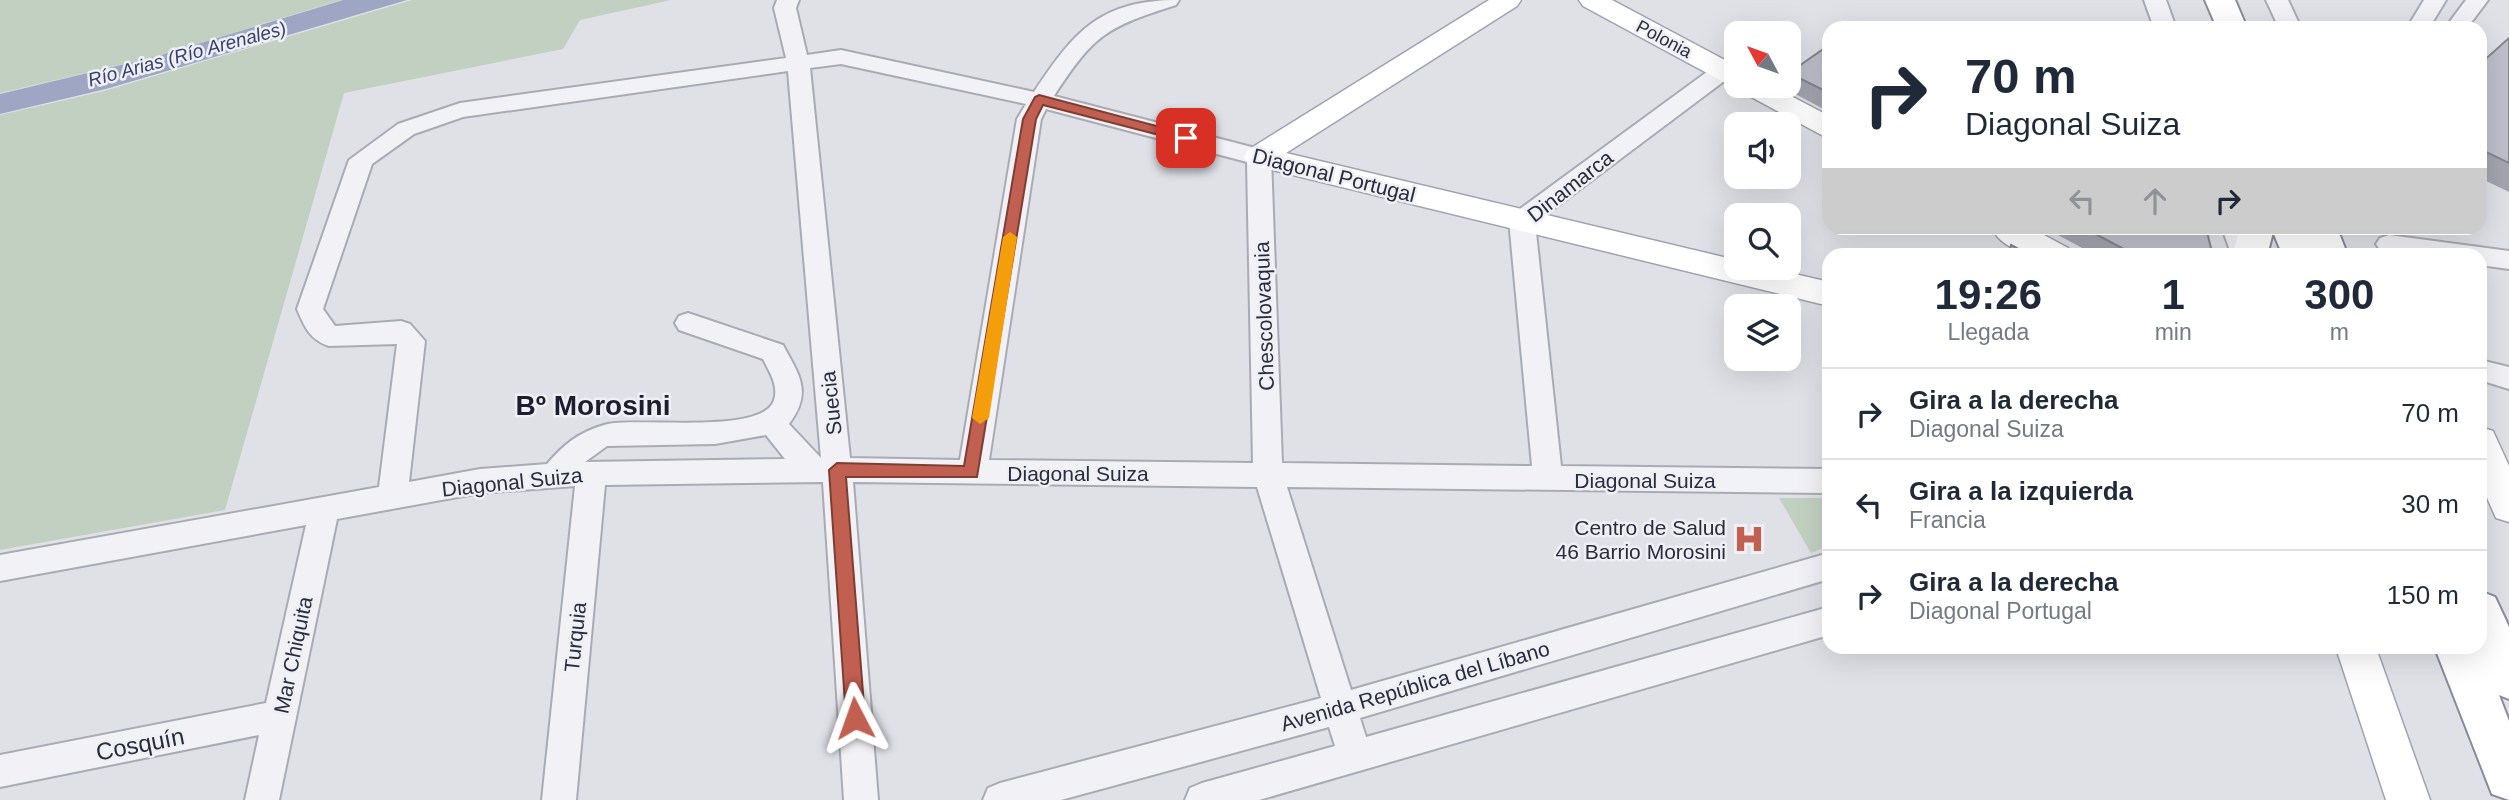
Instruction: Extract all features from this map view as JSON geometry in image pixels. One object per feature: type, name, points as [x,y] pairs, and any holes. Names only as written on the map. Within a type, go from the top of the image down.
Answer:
[{"type":"highway","points":[[2195,0],[2204,21]]},
{"type":"highway","points":[[2220,0],[2229,21]]},
{"type":"highway","points":[[2487,627],[2509,679]]},
{"type":"highway","points":[[2459,654],[2509,778]]},
{"type":"main road","points":[[1259,157],[1508,0]]},
{"type":"main road","name":"Polonia","points":[[1592,0],[1724,72]]},
{"type":"main road","points":[[1772,98],[1822,125]]},
{"type":"main road","name":"Diagonal Portugal","points":[[1259,157],[1822,292]]},
{"type":"main road","points":[[2020,235],[2043,248]]},
{"type":"main road","points":[[2487,456],[2507,499]]},
{"type":"main road","points":[[2358,654],[2408,800]]},
{"type":"street","points":[[971,473],[1030,119],[1039,100],[1094,30],[1108,21],[1168,0]]},
{"type":"street","points":[[2155,0],[2162,21]]},
{"type":"street","points":[[2277,0],[2287,21]]},
{"type":"street","points":[[2422,21],[2435,0]]},
{"type":"street","points":[[2461,21],[2477,0]]},
{"type":"street","name":"Suecia","points":[[787,4],[798,63],[825,470],[861,800]]},
{"type":"street","name":"Diagonal Portugal","points":[[392,498],[411,341],[401,331],[329,337],[317,325],[310,309],[361,160],[406,129],[460,110],[826,57],[858,59],[1039,100],[1259,157]]},
{"type":"street","name":"Dinamarca","points":[[1548,479],[1522,220],[1724,79]]},
{"type":"street","name":"Chescolovaquia","points":[[1259,157],[1268,474],[1338,709],[1355,756]]},
{"type":"street","points":[[2388,242],[2425,248]]},
{"type":"street","points":[[2487,257],[2509,260]]},
{"type":"street","points":[[555,476],[575,450],[590,440],[607,435],[748,429],[772,423],[789,398],[786,378],[773,352],[688,323]]},
{"type":"street","points":[[2487,372],[2509,378]]},
{"type":"street","points":[[772,423],[825,470]]},
{"type":"street","name":"Diagonal Suiza","points":[[0,568],[480,481],[591,473],[825,470],[1822,481]]},
{"type":"street","name":"Turquia","points":[[559,800],[591,473]]},
{"type":"street","name":"Mar Chiquita","points":[[262,800],[324,510]]},
{"type":"street","name":"Avenida República del Líbano","points":[[1000,800],[1338,709],[1822,568]]},
{"type":"street","points":[[1202,800],[1822,623]]},
{"type":"street","name":"Cosquín","points":[[0,771],[281,716]]},
{"type":"green space","points":[[0,0],[341,0],[158,56],[0,93]]},
{"type":"green space","points":[[412,0],[671,0],[580,20],[563,49],[344,93],[225,510],[0,550],[0,115],[104,91]]},
{"type":"green space","points":[[1779,498],[1822,498],[1822,549],[1811,553]]},
{"type":"water","name":"Río Arias (Río Arenales)","points":[[343,0],[407,0],[106,89],[0,114],[0,94],[158,56]]},
{"type":"building","points":[[2509,38],[2509,163],[2487,152],[2487,58]]},
{"type":"building","points":[[1822,50],[1822,90],[1801,79],[1801,65]]},
{"type":"building","points":[[2097,235],[2208,235],[2211,248],[2122,248]]},
{"type":"slow traffic","points":[[980,418],[1010,237]]},
{"type":"place","name":"Centro de Salud 46 Barrio Morosini","points":[[1749,539]]},
{"type":"district","name":"Bº Morosini","points":[[593,405]]},
{"type":"route","points":[[855,718],[837,470],[971,473],[1030,119],[1039,100],[1186,138]]}]
